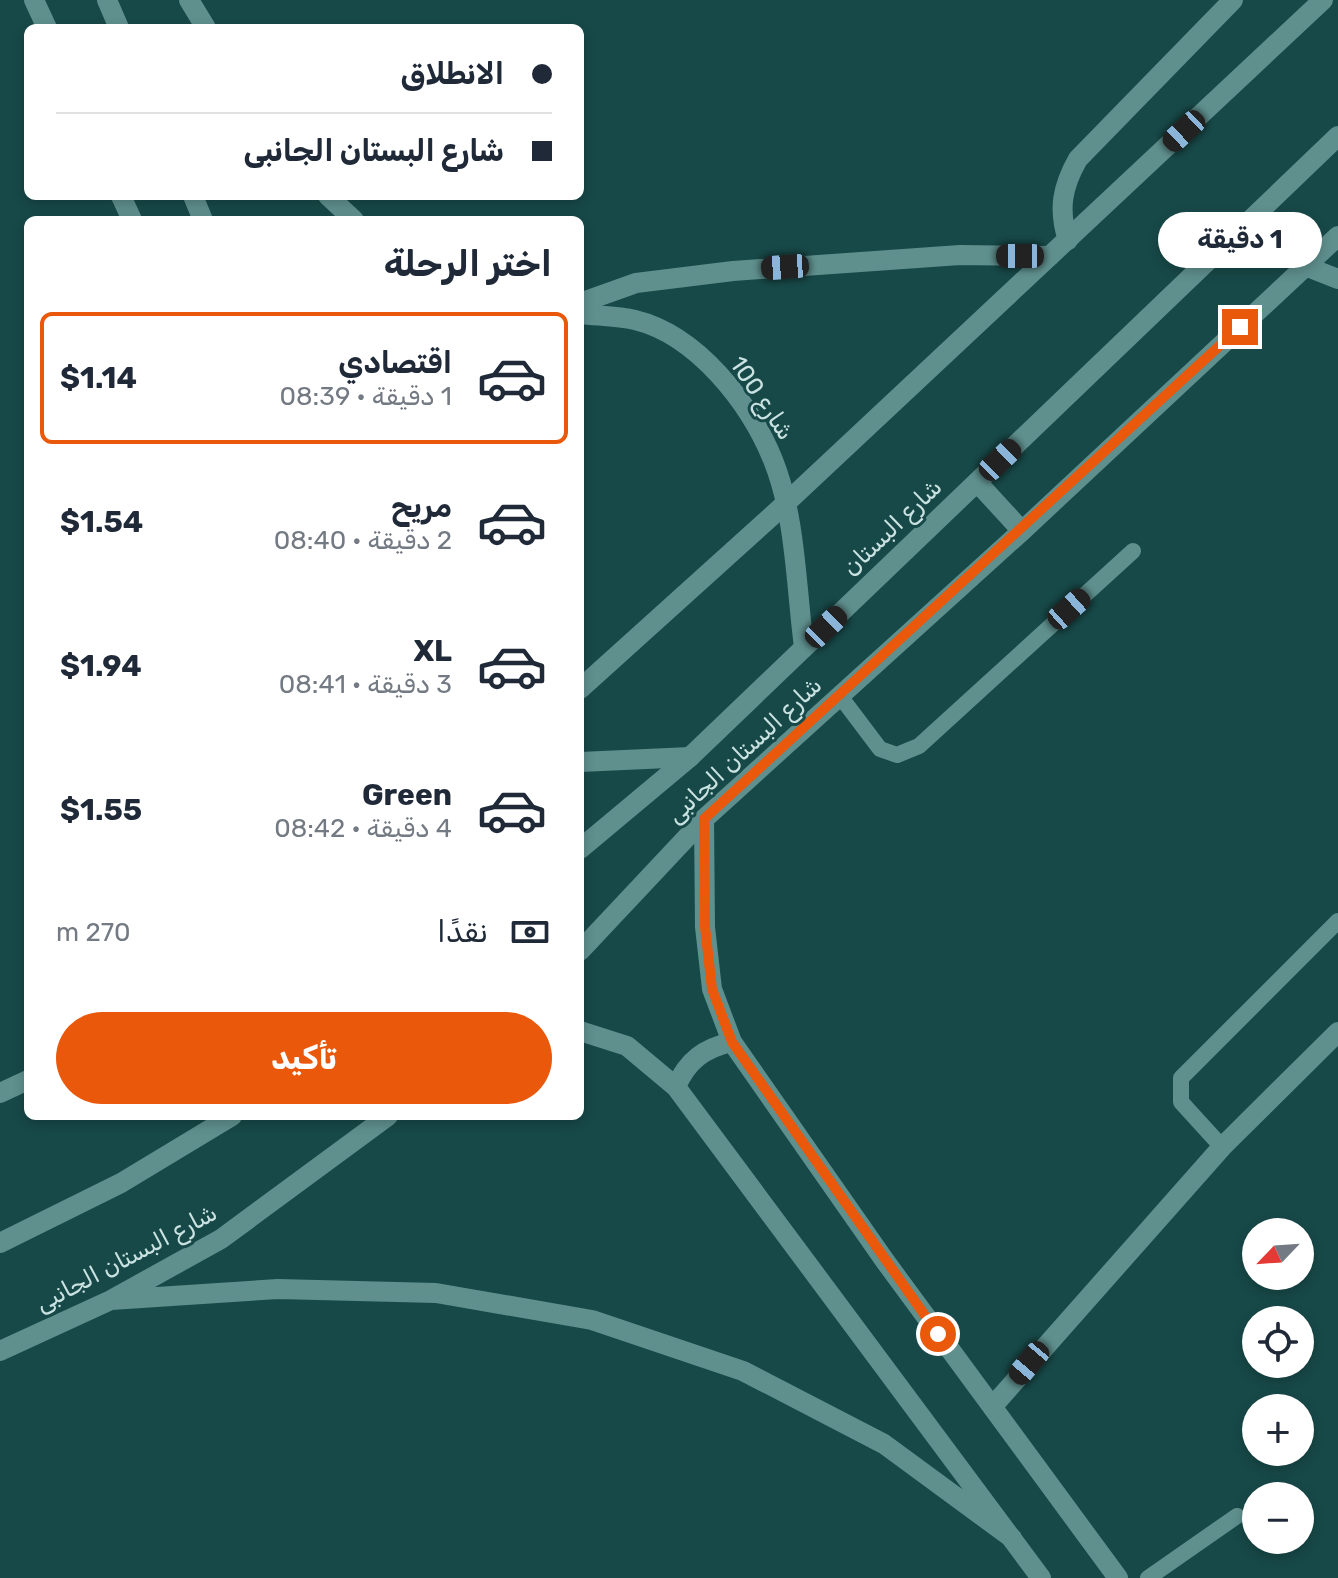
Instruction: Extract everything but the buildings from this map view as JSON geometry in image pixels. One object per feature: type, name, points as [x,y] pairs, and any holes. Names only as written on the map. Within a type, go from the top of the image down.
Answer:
[{"type":"street","points":[[34,0],[45,24]]},
{"type":"street","points":[[107,0],[117,24]]},
{"type":"street","points":[[189,0],[204,24]]},
{"type":"street","points":[[1068,240],[1061,203],[1066,180],[1078,159],[1233,0]]},
{"type":"street","points":[[584,685],[785,504],[1323,0]]},
{"type":"street","name":"شارع البستان","points":[[584,846],[690,757],[1338,136]]},
{"type":"street","points":[[332,200],[350,216]]},
{"type":"street","name":"شارع البستان الجانبى","points":[[584,947],[704,819],[1022,531],[1338,236]]},
{"type":"street","points":[[584,302],[636,283],[733,271],[960,255],[1050,256]]},
{"type":"street","points":[[1305,266],[1338,279]]},
{"type":"street","name":"شارع 100","points":[[584,314],[635,320],[656,328],[709,364],[746,412],[773,460],[785,504],[804,647]]},
{"type":"street","points":[[977,482],[1022,531]]},
{"type":"street","points":[[584,762],[690,757]]},
{"type":"street","points":[[704,819],[705,927],[712,989],[732,1042],[1118,1578]]},
{"type":"street","points":[[584,1032],[627,1046],[676,1087],[1041,1578]]},
{"type":"street","points":[[992,1407],[1222,1147],[1338,1032]]},
{"type":"street","points":[[676,1087],[682,1073],[703,1051],[732,1042]]},
{"type":"street","points":[[0,1093],[24,1082]]},
{"type":"street","points":[[0,1243],[121,1183],[225,1120]]},
{"type":"street","name":"شارع البستان الجانبى","points":[[0,1351],[111,1300],[221,1239],[383,1120]]},
{"type":"street","points":[[111,1300],[278,1289],[436,1293],[592,1320],[743,1371],[884,1444],[1012,1538]]},
{"type":"lane","points":[[840,696],[880,749],[897,755],[919,746],[1133,551]]},
{"type":"lane","points":[[1222,1147],[1181,1102],[1181,1078],[1338,921]]},
{"type":"lane","points":[[1148,1578],[1237,1516]]},
{"type":"route","points":[[938,1334],[732,1042],[712,989],[705,927],[704,819],[1022,531],[1240,327]]}]
